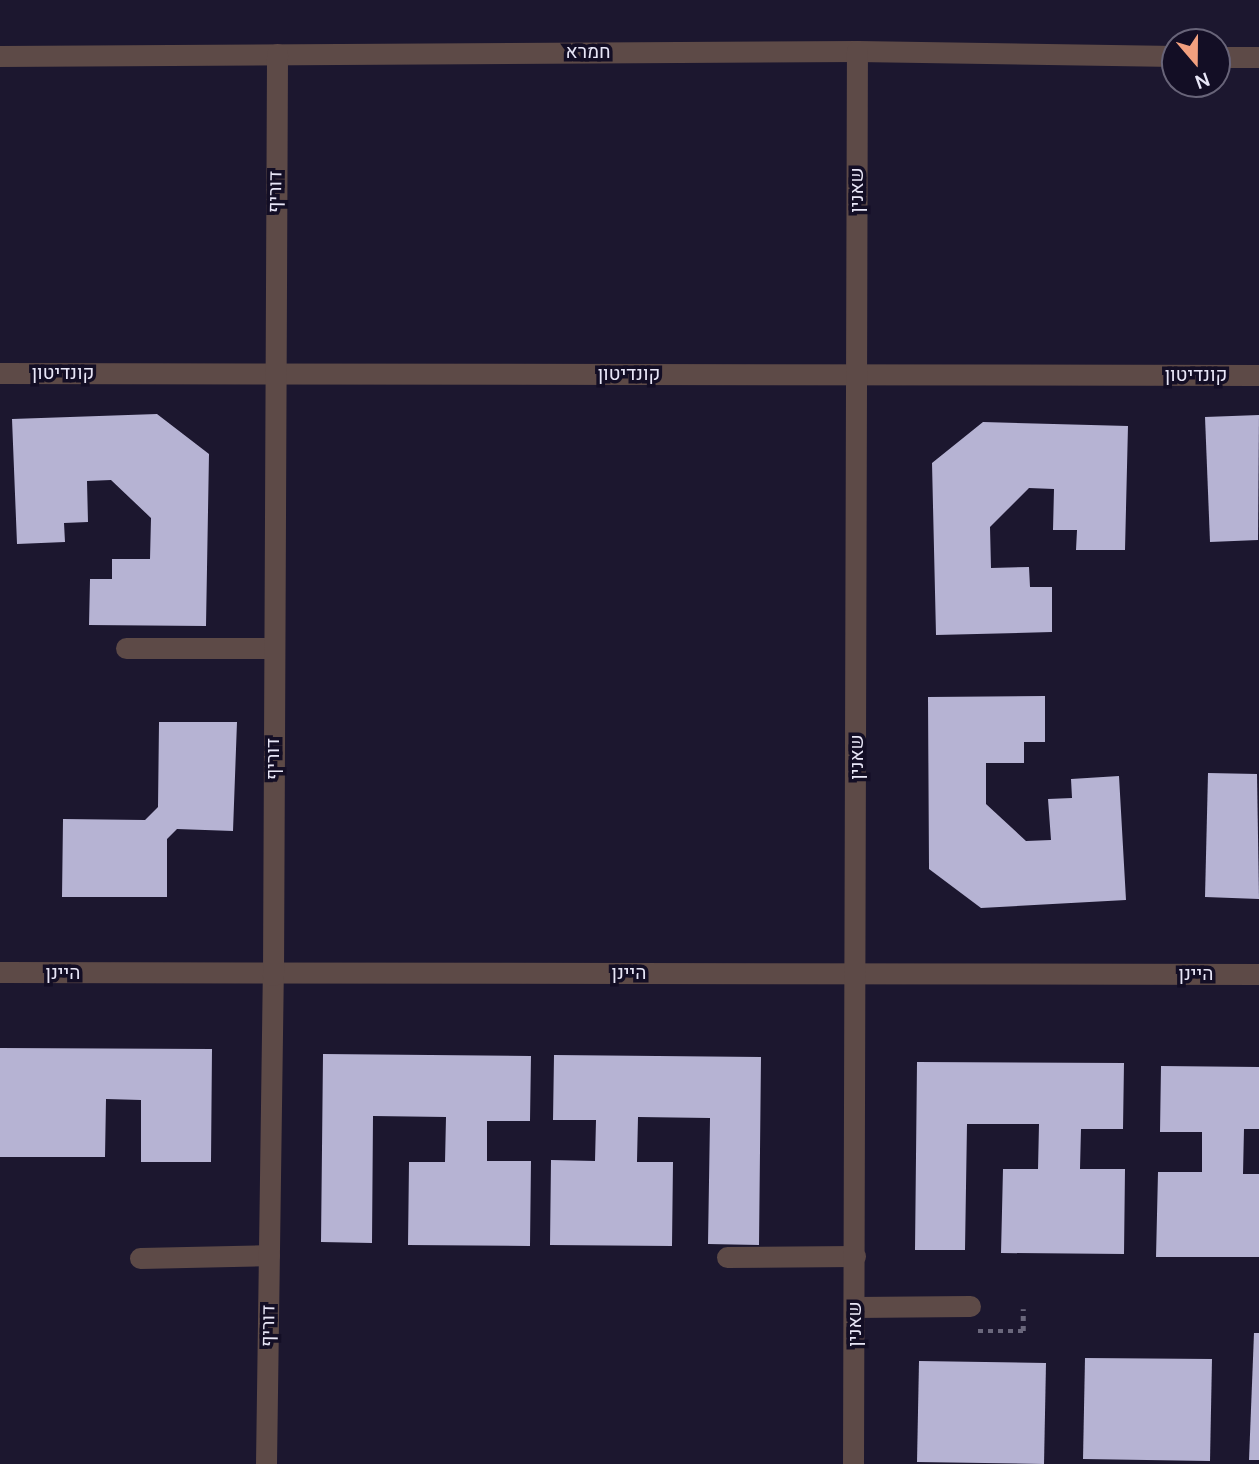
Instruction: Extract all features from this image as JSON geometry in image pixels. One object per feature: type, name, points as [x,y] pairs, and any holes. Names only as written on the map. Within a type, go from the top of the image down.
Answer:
[{"type":"street","name":"חמרא","points":[[0,56],[857,51],[1161,56]]},
{"type":"street","name":"שאנין","points":[[853,1464],[857,972],[857,51]]},
{"type":"street","name":"דוריף","points":[[266,1464],[274,975],[272,373],[276,54]]},
{"type":"street","points":[[1231,57],[1259,57]]},
{"type":"street","name":"קונדיטון","points":[[0,373],[1259,375]]},
{"type":"street","points":[[126,648],[273,648]]},
{"type":"street","name":"היינן","points":[[0,972],[274,975],[857,972],[1259,974]]},
{"type":"street","points":[[140,1258],[269,1255]]},
{"type":"street","points":[[727,1257],[855,1256]]},
{"type":"street","points":[[855,1307],[970,1306]]},
{"type":"path","points":[[1023,1309],[1023,1331]]},
{"type":"building","points":[[157,414],[209,454],[206,626],[89,625],[90,579],[112,579],[112,559],[150,559],[151,518],[111,480],[87,481],[88,522],[64,523],[65,542],[17,544],[12,419]]},
{"type":"building","points":[[1259,415],[1258,540],[1210,542],[1205,417]]},
{"type":"building","points":[[983,422],[1128,426],[1125,550],[1076,550],[1077,530],[1053,530],[1054,489],[1029,488],[990,527],[991,568],[1029,567],[1030,587],[1052,587],[1052,632],[936,635],[932,463]]},
{"type":"building","points":[[1045,696],[1045,742],[1024,742],[1024,763],[986,763],[986,804],[1026,841],[1051,840],[1048,799],[1072,798],[1071,779],[1119,776],[1126,900],[981,908],[929,869],[928,697]]},
{"type":"building","points":[[159,722],[237,722],[233,831],[177,829],[167,839],[167,897],[62,897],[63,819],[145,820],[158,807]]},
{"type":"building","points":[[1208,773],[1257,774],[1259,899],[1205,897]]},
{"type":"building","points":[[0,1048],[212,1049],[211,1162],[141,1162],[141,1100],[106,1099],[105,1157],[0,1157]]},
{"type":"building","points":[[323,1054],[531,1056],[530,1121],[487,1121],[487,1161],[531,1161],[530,1246],[408,1245],[409,1162],[445,1162],[446,1117],[373,1116],[372,1243],[321,1242]]},
{"type":"building","points":[[554,1055],[761,1057],[759,1245],[708,1244],[710,1118],[638,1117],[637,1162],[673,1162],[672,1246],[550,1245],[551,1160],[595,1161],[596,1120],[553,1120]]},
{"type":"building","points":[[917,1062],[1124,1063],[1123,1129],[1081,1129],[1080,1169],[1125,1169],[1124,1254],[1001,1253],[1003,1169],[1038,1169],[1039,1124],[967,1124],[965,1250],[915,1250]]},
{"type":"building","points":[[1161,1066],[1259,1067],[1259,1129],[1244,1129],[1243,1174],[1259,1174],[1259,1257],[1156,1257],[1158,1172],[1202,1172],[1202,1132],[1160,1132]]},
{"type":"building","points":[[1254,1333],[1259,1333],[1259,1460],[1249,1460]]},
{"type":"building","points":[[1085,1358],[1212,1359],[1210,1461],[1083,1459]]},
{"type":"building","points":[[919,1361],[1046,1363],[1044,1464],[917,1462]]}]
